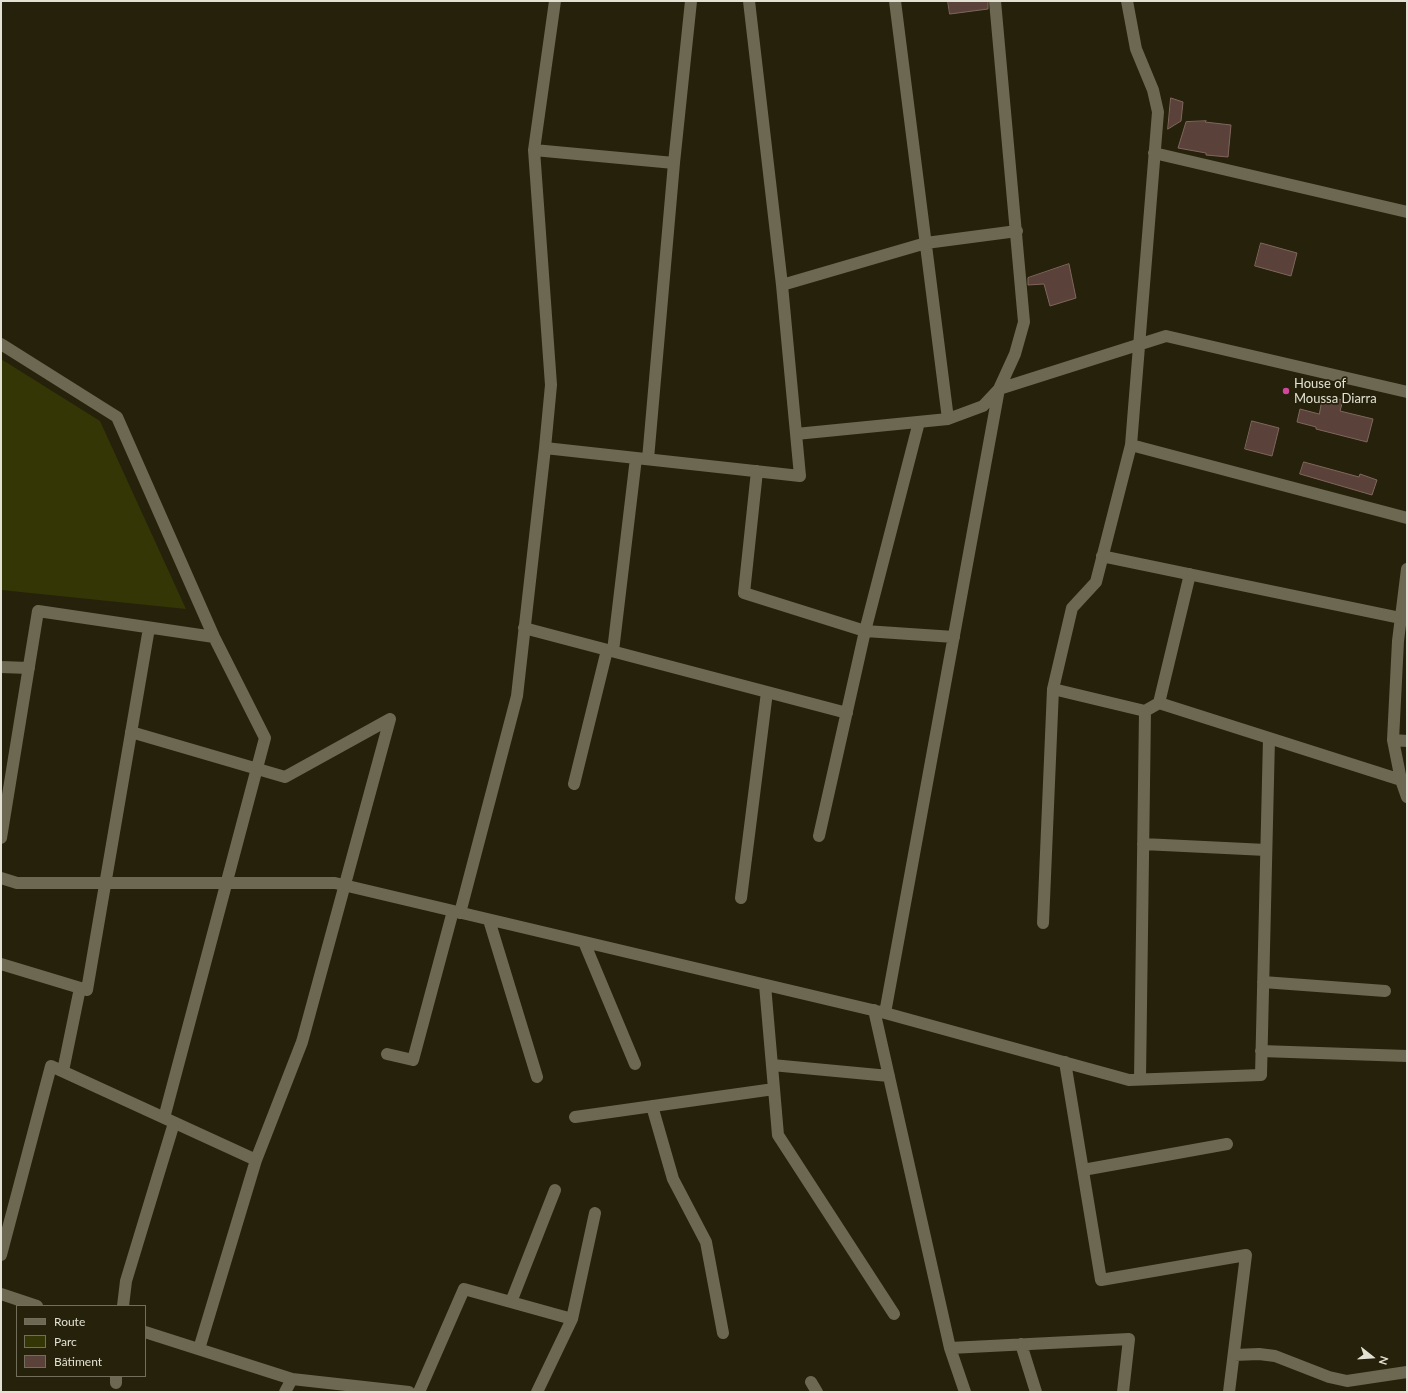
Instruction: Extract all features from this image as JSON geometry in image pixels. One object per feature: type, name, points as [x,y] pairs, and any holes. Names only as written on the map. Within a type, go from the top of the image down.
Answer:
[{"type":"street","points":[[387,1054],[413,1060],[517,696],[551,385],[534,150],[555,1]]},
{"type":"street","points":[[648,459],[674,163],[691,1]]},
{"type":"street","points":[[545,448],[800,476],[782,285],[749,1]]},
{"type":"street","points":[[895,1],[948,419]]},
{"type":"street","points":[[965,1392],[950,1348],[889,1076],[880,1012],[954,637],[999,389],[1015,354],[1024,322],[1017,231],[995,1]]},
{"type":"street","points":[[1043,923],[1053,689],[1072,608],[1096,582],[1131,445],[1158,112],[1153,90],[1136,49],[1127,1]]},
{"type":"street","points":[[534,150],[674,163]]},
{"type":"street","points":[[1154,153],[1407,212]]},
{"type":"street","points":[[782,285],[926,243],[1017,231]]},
{"type":"street","points":[[796,434],[948,419],[983,406],[999,389],[1166,336],[1407,392]]},
{"type":"street","points":[[1,344],[117,417],[214,637],[265,738],[226,883],[169,1120],[126,1281],[123,1305]]},
{"type":"street","points":[[819,836],[865,631],[919,422]]},
{"type":"street","points":[[1131,445],[1407,518]]},
{"type":"street","points":[[574,784],[610,650],[636,458]]},
{"type":"street","points":[[756,471],[744,593],[865,631],[954,637]]},
{"type":"street","points":[[1102,556],[1401,618]]},
{"type":"street","points":[[1407,569],[1401,618],[1402,642],[1393,740],[1400,780],[1407,797]]},
{"type":"street","points":[[1053,689],[1145,711],[1159,703],[1190,574]]},
{"type":"street","points":[[1,838],[38,612],[214,637]]},
{"type":"street","points":[[1,964],[87,990],[149,628]]},
{"type":"street","points":[[524,628],[847,713]]},
{"type":"street","points":[[1,667],[29,668]]},
{"type":"street","points":[[741,898],[767,692]]},
{"type":"street","points":[[1159,703],[1400,780]]},
{"type":"street","points":[[1140,1079],[1145,711]]},
{"type":"street","points":[[131,732],[285,777],[390,719],[302,1042],[256,1160],[199,1349]]},
{"type":"street","points":[[1,878],[17,883],[334,883],[880,1012],[1129,1080],[1260,1075],[1269,738]]},
{"type":"street","points":[[1393,740],[1407,741]]},
{"type":"street","points":[[1143,844],[1266,850]]},
{"type":"street","points":[[489,920],[537,1077]]},
{"type":"street","points":[[584,942],[635,1064]]},
{"type":"street","points":[[1263,982],[1385,991]]},
{"type":"street","points":[[764,984],[778,1135],[894,1314]]},
{"type":"street","points":[[62,1071],[80,988]]},
{"type":"street","points":[[1261,1051],[1407,1056]]},
{"type":"street","points":[[1065,1062],[1101,1280],[1246,1255],[1230,1392]]},
{"type":"street","points":[[1,1255],[5,1222],[51,1066],[256,1160]]},
{"type":"street","points":[[772,1066],[889,1076]]},
{"type":"street","points":[[575,1117],[774,1088]]},
{"type":"street","points":[[652,1106],[672,1179],[706,1242],[723,1333]]},
{"type":"street","points":[[1083,1170],[1227,1144]]},
{"type":"street","points":[[511,1302],[556,1190]]},
{"type":"street","points":[[537,1392],[572,1319],[595,1213]]},
{"type":"street","points":[[419,1392],[464,1289],[572,1319]]},
{"type":"street","points":[[1,1294],[34,1305]]},
{"type":"street","points":[[146,1332],[292,1379],[409,1392]]},
{"type":"street","points":[[950,1348],[1129,1339],[1123,1392]]},
{"type":"street","points":[[1021,1344],[1036,1392]]},
{"type":"street","points":[[1234,1355],[1259,1354],[1275,1356],[1329,1377],[1347,1381],[1407,1372]]},
{"type":"street","points":[[285,1392],[292,1379]]},
{"type":"green space","points":[[1,359],[100,421],[186,609],[1,590]]},
{"type":"building","points":[[948,1],[988,1],[988,9],[950,14]]},
{"type":"building","points":[[1171,98],[1183,102],[1181,121],[1168,129]]},
{"type":"building","points":[[1206,121],[1205,122],[1231,125],[1228,157],[1206,155],[1206,153],[1178,148],[1186,122]]},
{"type":"building","points":[[1261,243],[1297,253],[1291,276],[1255,266]]},
{"type":"building","points":[[1069,264],[1076,298],[1050,306],[1044,284],[1028,285],[1028,278]]},
{"type":"building","points":[[1323,396],[1343,400],[1340,411],[1373,419],[1367,442],[1316,429],[1316,427],[1297,422],[1300,409],[1319,414]]},
{"type":"building","points":[[1252,421],[1279,428],[1272,456],[1245,449]]},
{"type":"building","points":[[1304,462],[1359,477],[1360,474],[1377,480],[1372,495],[1300,474]]},
{"type":"place","name":"House of Moussa Diarra","points":[[1286,391]]}]
